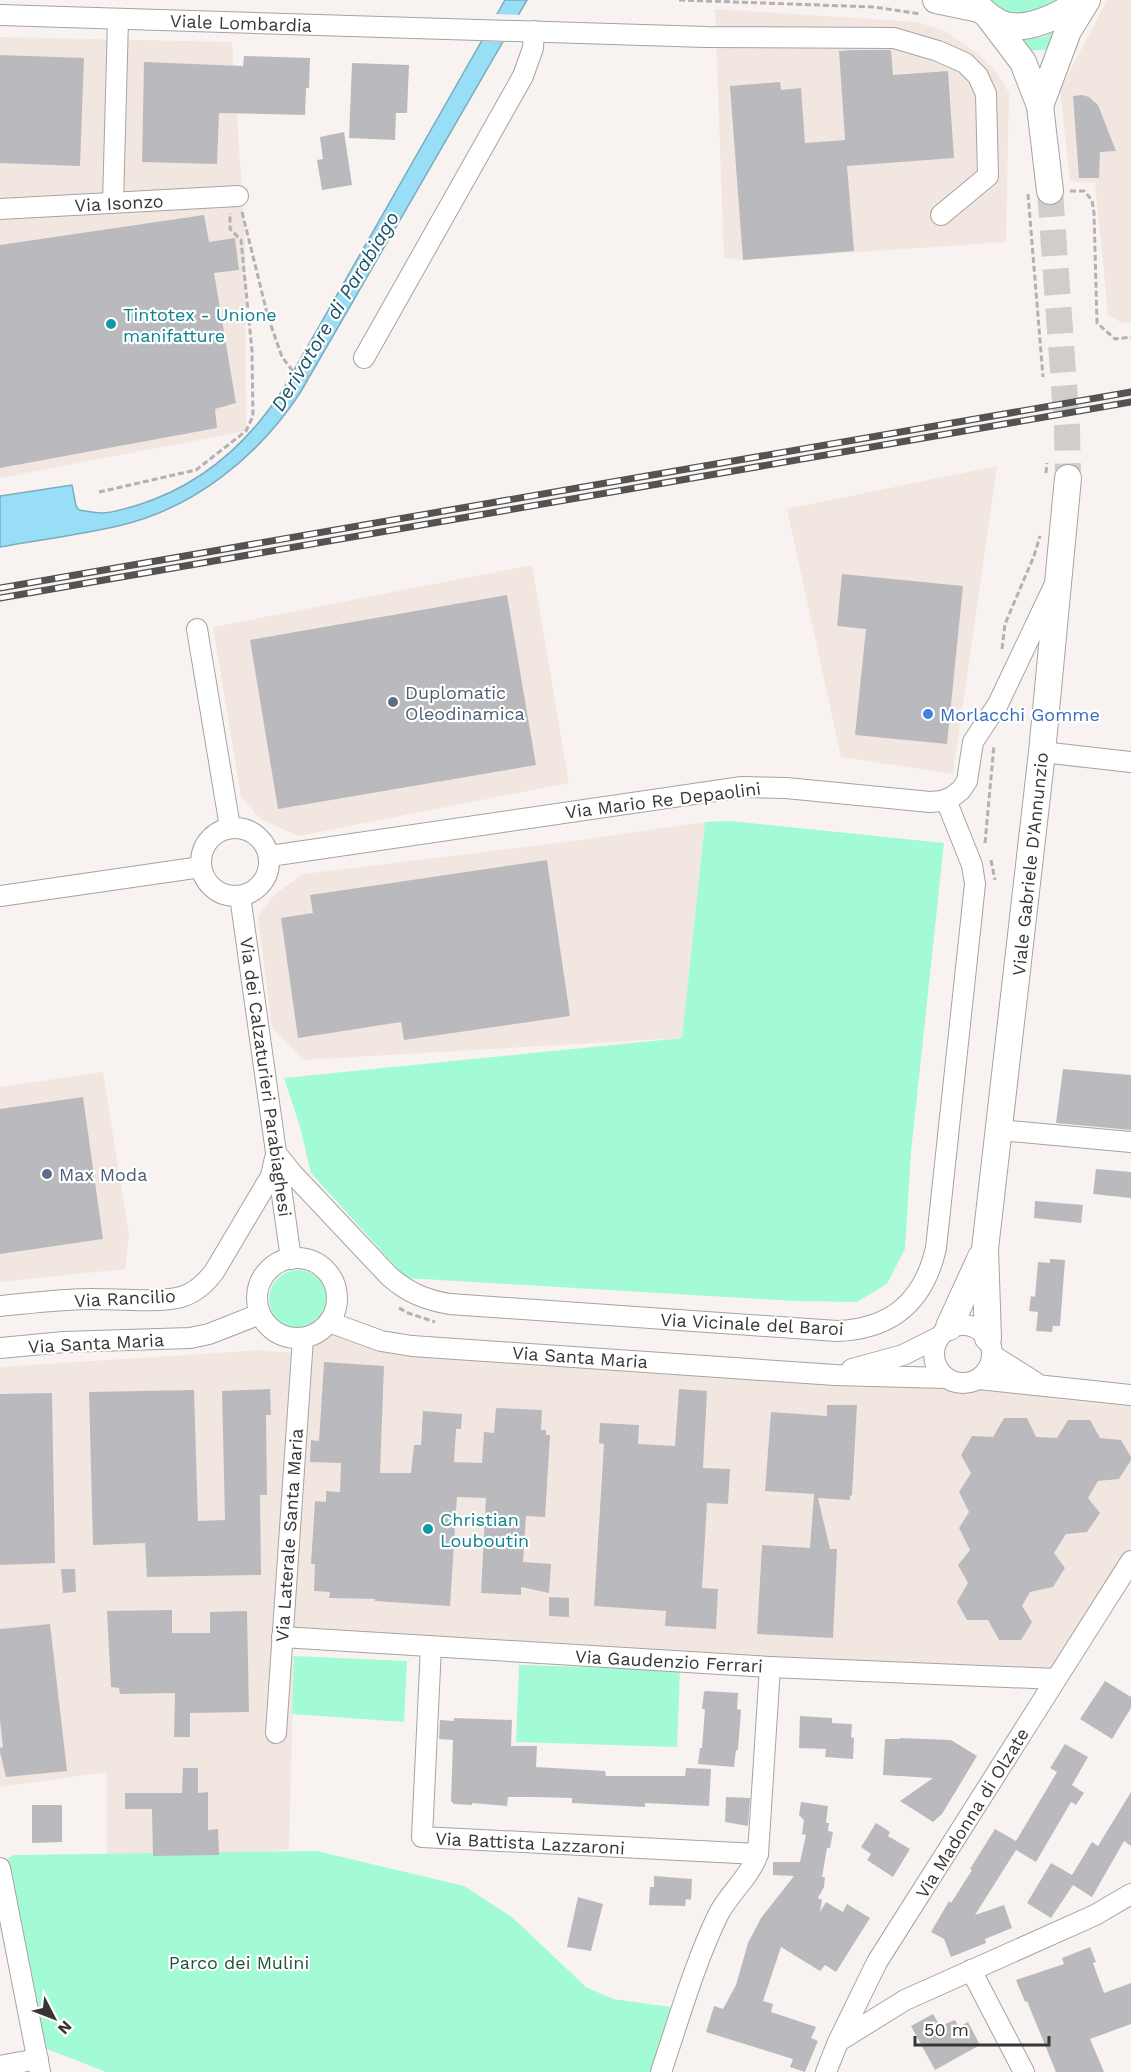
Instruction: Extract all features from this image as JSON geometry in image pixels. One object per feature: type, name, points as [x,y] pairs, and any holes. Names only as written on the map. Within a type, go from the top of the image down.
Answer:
[{"type":"main road","points":[[936,0],[980,8],[1002,24],[1012,26],[1056,16],[1082,0]]},
{"type":"main road","points":[[1039,191],[1040,106],[1068,31],[1087,0]]},
{"type":"main road","points":[[980,8],[1023,62],[1040,106]]},
{"type":"main road","name":"Viale Gabriele D'Annunzio","points":[[990,1346],[985,1249],[1042,752],[1059,574],[1057,476]]},
{"type":"main road","name":"Viale Gabriele D'Annunzio","points":[[944,1332],[985,1249]]},
{"type":"street","name":"Viale Lombardia","points":[[0,15],[716,37],[894,38],[938,51],[965,63],[978,76],[986,94],[988,176],[941,214]]},
{"type":"street","points":[[113,203],[118,20]]},
{"type":"street","points":[[364,358],[523,76],[533,48],[526,31]]},
{"type":"street","name":"Via Isonzo","points":[[0,210],[234,196]]},
{"type":"street","points":[[946,800],[961,790],[967,781],[973,742],[998,704],[1059,574]]},
{"type":"street","points":[[197,629],[230,827]]},
{"type":"street","points":[[1042,752],[1131,762]]},
{"type":"street","name":"Via Mario Re Depaolini","points":[[270,856],[742,787],[786,788],[930,802],[946,800]]},
{"type":"street","name":"Via Vicinale del Baroi","points":[[276,1153],[389,1276],[417,1296],[433,1302],[837,1331],[872,1326],[888,1319],[903,1309],[915,1296],[932,1265],[936,1248],[975,884],[972,865],[946,800]]},
{"type":"street","points":[[230,827],[244,828],[256,834],[265,844],[270,856],[269,870],[263,882],[253,891],[240,896],[227,895],[215,890],[206,880],[201,867],[202,853],[208,841],[218,832],[230,827]]},
{"type":"street","points":[[0,896],[201,867]]},
{"type":"street","name":"Via dei Calzaturieri Parabiaghesi","points":[[240,896],[291,1259]]},
{"type":"street","points":[[999,1130],[1131,1142]]},
{"type":"street","name":"Via Rancilio","points":[[0,1306],[89,1299],[182,1297],[195,1292],[214,1272],[271,1176],[276,1153]]},
{"type":"street","points":[[291,1259],[302,1259],[321,1266],[333,1282],[336,1303],[329,1322],[322,1329],[303,1338],[282,1335],[273,1330],[260,1314],[257,1304],[257,1294],[265,1275],[272,1267],[291,1259]]},
{"type":"street","name":"Via Santa Maria","points":[[0,1348],[64,1342],[190,1338],[209,1334],[260,1314]]},
{"type":"street","name":"Via Santa Maria","points":[[329,1322],[381,1341],[412,1346],[835,1375],[946,1378],[956,1383],[968,1383],[979,1379],[1131,1395]]},
{"type":"street","name":"Via Santa Maria","points":[[835,1375],[903,1355],[960,1324],[971,1325],[981,1330],[990,1346],[1016,1371],[1045,1387]]},
{"type":"street","points":[[944,1332],[934,1347],[934,1359],[938,1370],[946,1378]]},
{"type":"street","name":"Via Laterale Santa Maria","points":[[276,1733],[303,1338]]},
{"type":"street","points":[[979,1379],[991,1364],[990,1346]]},
{"type":"street","name":"Via Madonna di Olzate","points":[[826,2072],[877,1962],[1131,1561]]},
{"type":"street","name":"Via Gaudenzio Ferrari","points":[[282,1637],[770,1667],[1056,1679]]},
{"type":"street","name":"Via Battista Lazzaroni","points":[[430,1646],[422,1838],[758,1854]]},
{"type":"street","points":[[661,2072],[703,1946],[723,1906],[754,1865],[758,1854],[770,1667]]},
{"type":"street","points":[[0,1868],[39,2065],[0,2066]]},
{"type":"street","points":[[838,2042],[905,2000],[1095,1915],[1131,1894]]},
{"type":"street","points":[[971,1970],[1024,2072]]},
{"type":"path","points":[[1043,377],[1039,191],[1084,191],[1092,200],[1096,323],[1115,339],[1131,337]]},
{"type":"path","points":[[234,196],[268,317],[282,357],[292,370],[310,378]]},
{"type":"path","points":[[99,492],[196,470],[246,431],[253,416],[252,351],[241,240],[230,229],[234,196]]},
{"type":"path","points":[[1047,463],[1057,476]]},
{"type":"path","points":[[1001,659],[1005,624],[1034,556],[1041,526]]},
{"type":"path","points":[[986,848],[984,834],[994,736]]},
{"type":"path","points":[[989,856],[994,872],[993,890]]},
{"type":"path","points":[[390,1303],[408,1314],[438,1322]]},
{"type":"shaded area","points":[[1107,0],[1131,0],[1131,322],[1122,323],[1108,315],[1095,183],[1070,181],[1060,90]]},
{"type":"shaded area","points":[[715,9],[917,22],[945,31],[974,51],[995,70],[1009,93],[1006,242],[743,260],[724,258]]},
{"type":"shaded area","points":[[0,37],[232,42],[245,236],[246,431],[0,478]]},
{"type":"shaded area","points":[[997,466],[953,774],[841,757],[787,509]]},
{"type":"shaded area","name":"Duplomatic Oleodinamica","points":[[532,565],[569,783],[299,836],[260,819],[241,797],[213,627]]},
{"type":"shaded area","points":[[705,822],[682,1038],[303,1060],[272,1028],[258,916],[274,895],[303,874],[566,842]]},
{"type":"shaded area","points":[[103,1072],[129,1234],[125,1269],[0,1282],[0,1087]]},
{"type":"shaded area","points":[[329,1325],[366,1339],[945,1379],[956,1384],[969,1384],[979,1380],[1131,1397],[1131,1556],[1056,1676],[284,1636],[305,1339],[315,1336]]},
{"type":"shaded area","points":[[260,1350],[296,1353],[279,1652],[294,1656],[289,1850],[107,1859],[107,1772],[0,1787],[0,1367]]},
{"type":"green space","points":[[983,0],[1071,0],[1054,9],[1007,17]]},
{"type":"green space","points":[[1064,28],[1054,49],[1028,51],[1018,39],[1043,37]]},
{"type":"green space","points":[[730,821],[944,843],[911,1152],[905,1249],[887,1284],[857,1302],[794,1301],[406,1278],[311,1173],[300,1127],[284,1078],[682,1038],[705,822]]},
{"type":"green space","points":[[292,1270],[304,1270],[319,1278],[327,1293],[327,1305],[319,1320],[304,1328],[292,1328],[277,1320],[269,1305],[269,1293],[277,1278]]},
{"type":"green space","points":[[294,1656],[407,1661],[404,1722],[292,1714]]},
{"type":"green space","points":[[519,1665],[680,1670],[677,1747],[516,1742]]},
{"type":"green space","name":"Parco dei Mulini","points":[[317,1851],[464,1886],[512,1917],[586,1987],[613,1999],[685,2009],[666,2072],[106,2072],[47,2049],[44,2044],[11,1885],[8,1858],[14,1855]]},
{"type":"water","name":"Derivatore di Parabiago","points":[[505,0],[527,0],[300,393],[264,438],[244,459],[221,477],[172,507],[146,518],[74,535],[0,547],[0,496],[72,485],[76,506],[79,510],[111,512],[138,505],[183,486],[222,459],[240,443],[285,386]]},
{"type":"pier","points":[[494,14],[521,15],[506,42],[479,41]]},
{"type":"building","points":[[891,50],[893,75],[948,71],[954,158],[847,166],[854,251],[743,260],[730,86],[780,82],[781,90],[801,88],[805,143],[845,140],[839,51]]},
{"type":"building","points":[[0,55],[84,58],[80,166],[0,163]]},
{"type":"building","points":[[244,56],[310,58],[305,115],[219,113],[217,164],[142,162],[144,62],[243,66]]},
{"type":"building","points":[[352,63],[409,65],[407,113],[396,113],[395,140],[349,138]]},
{"type":"building","points":[[1073,96],[1089,97],[1098,105],[1116,151],[1100,152],[1099,178],[1079,178]]},
{"type":"building","points":[[344,132],[352,185],[322,190],[317,160],[323,159],[320,137]]},
{"type":"building","name":"Tintotex - Unione manifatture","points":[[204,215],[209,242],[235,238],[239,270],[214,273],[236,403],[215,409],[217,428],[0,468],[0,245]]},
{"type":"building","points":[[842,574],[963,586],[947,744],[855,735],[866,629],[837,626]]},
{"type":"building","name":"Duplomatic Oleodinamica","points":[[507,595],[536,765],[278,809],[250,640]]},
{"type":"building","points":[[547,860],[570,1016],[404,1040],[401,1022],[298,1038],[281,918],[313,913],[310,895]]},
{"type":"building","points":[[1063,1069],[1131,1075],[1131,1130],[1056,1123]]},
{"type":"building","name":"Max Moda","points":[[83,1097],[103,1239],[0,1254],[0,1109]]},
{"type":"building","points":[[1096,1169],[1131,1172],[1131,1198],[1093,1194]]},
{"type":"building","points":[[1035,1201],[1083,1205],[1081,1223],[1034,1218]]},
{"type":"building","points":[[1050,1259],[1065,1260],[1060,1326],[1053,1326],[1052,1332],[1036,1331],[1038,1312],[1029,1311],[1031,1296],[1035,1297],[1038,1262],[1050,1263]]},
{"type":"building","points":[[324,1362],[384,1366],[380,1473],[411,1473],[414,1445],[421,1445],[423,1411],[462,1414],[461,1429],[456,1429],[454,1462],[482,1463],[484,1432],[494,1433],[496,1408],[542,1410],[541,1430],[546,1430],[546,1435],[550,1435],[545,1517],[526,1516],[523,1562],[551,1564],[549,1593],[521,1587],[521,1595],[481,1593],[486,1498],[457,1497],[450,1606],[375,1601],[375,1599],[329,1598],[330,1592],[314,1591],[315,1564],[311,1564],[315,1501],[326,1502],[326,1491],[340,1492],[341,1463],[310,1462],[311,1440],[319,1441]]},
{"type":"building","points":[[270,1389],[271,1415],[266,1415],[267,1495],[260,1495],[261,1575],[147,1577],[145,1543],[93,1545],[89,1392],[194,1390],[198,1521],[225,1520],[222,1391]]},
{"type":"building","points":[[679,1389],[707,1391],[703,1468],[730,1469],[728,1504],[707,1503],[702,1588],[718,1589],[716,1629],[665,1626],[666,1611],[594,1606],[604,1444],[599,1443],[600,1423],[639,1425],[638,1444],[675,1446]]},
{"type":"building","points":[[52,1393],[55,1563],[0,1565],[0,1394]]},
{"type":"building","points":[[827,1405],[857,1405],[850,1500],[818,1498],[830,1549],[837,1549],[833,1638],[757,1634],[762,1545],[810,1548],[814,1494],[765,1491],[771,1412],[827,1416]]},
{"type":"building","points":[[1004,1418],[1027,1418],[1036,1437],[1057,1438],[1068,1420],[1090,1420],[1100,1438],[1121,1440],[1131,1457],[1119,1479],[1098,1481],[1088,1498],[1100,1513],[1087,1532],[1066,1534],[1054,1553],[1065,1568],[1053,1587],[1030,1592],[1022,1606],[1032,1622],[1021,1640],[999,1640],[988,1620],[967,1620],[957,1602],[968,1583],[958,1565],[970,1550],[959,1528],[969,1512],[959,1492],[971,1473],[961,1455],[972,1436],[993,1437]]},
{"type":"building","points":[[61,1569],[75,1569],[76,1592],[63,1593]]},
{"type":"building","points":[[549,1597],[569,1598],[569,1617],[549,1616]]},
{"type":"building","points":[[172,1610],[172,1633],[210,1633],[210,1612],[247,1611],[249,1712],[190,1713],[190,1737],[174,1737],[175,1693],[120,1694],[119,1688],[111,1687],[107,1611]]},
{"type":"building","points":[[50,1624],[67,1771],[6,1777],[0,1752],[0,1748],[3,1747],[0,1720],[0,1629]]},
{"type":"building","points":[[1105,1681],[1131,1697],[1131,1708],[1112,1739],[1080,1719]]},
{"type":"building","points":[[706,1691],[738,1693],[737,1709],[741,1710],[738,1750],[736,1750],[734,1767],[698,1764],[700,1748],[702,1748],[705,1709],[702,1709]]},
{"type":"building","points":[[800,1716],[832,1718],[832,1723],[852,1724],[853,1759],[825,1757],[826,1749],[799,1748]]},
{"type":"building","points":[[454,1718],[512,1720],[511,1746],[537,1746],[536,1767],[605,1771],[606,1776],[685,1776],[686,1768],[711,1769],[709,1806],[645,1803],[645,1807],[572,1803],[572,1798],[533,1797],[508,1797],[507,1806],[453,1804],[451,1802],[453,1740],[439,1739],[440,1720],[454,1721]]},
{"type":"building","points":[[885,1739],[951,1740],[977,1756],[942,1814],[933,1822],[900,1801],[933,1778],[883,1775]]},
{"type":"building","points":[[1065,1744],[1088,1757],[1072,1785],[1084,1793],[1076,1805],[1071,1802],[1036,1862],[1016,1850],[975,1915],[1004,1905],[1012,1928],[985,1939],[986,1943],[951,1957],[944,1939],[931,1932],[949,1901],[951,1903],[972,1870],[970,1869],[995,1829],[1016,1841],[1057,1772],[1050,1768]]},
{"type":"building","points":[[183,1768],[198,1768],[198,1793],[208,1792],[208,1830],[218,1829],[219,1855],[153,1856],[152,1809],[125,1809],[125,1793],[182,1793]]},
{"type":"building","points":[[1131,1792],[1131,1846],[1124,1841],[1092,1897],[1073,1885],[1051,1918],[1027,1903],[1051,1863],[1072,1875],[1092,1842],[1098,1846]]},
{"type":"building","points":[[726,1797],[750,1798],[748,1826],[725,1822]]},
{"type":"building","points":[[801,1802],[828,1806],[826,1823],[829,1823],[828,1831],[833,1832],[830,1848],[827,1848],[822,1877],[825,1877],[824,1887],[818,1898],[822,1900],[820,1912],[826,1902],[843,1912],[847,1904],[870,1918],[836,1972],[825,1965],[820,1971],[781,1947],[763,2001],[773,2004],[771,2012],[816,2027],[811,2038],[818,2041],[805,2072],[790,2067],[793,2059],[706,2032],[714,2006],[723,2009],[736,1985],[748,1943],[761,1918],[794,1876],[773,1875],[773,1862],[800,1862],[806,1835],[802,1834],[804,1820],[799,1815]]},
{"type":"building","points":[[32,1805],[62,1805],[62,1842],[32,1843]]},
{"type":"building","points":[[876,1823],[890,1832],[888,1836],[910,1849],[893,1877],[867,1860],[871,1854],[861,1847]]},
{"type":"building","points":[[654,1876],[692,1879],[691,1900],[686,1899],[685,1906],[649,1905],[650,1887],[654,1887]]},
{"type":"building","points":[[578,1897],[603,1904],[591,1951],[567,1947]]},
{"type":"building","points":[[1090,1947],[1104,1993],[1131,1983],[1131,2024],[1090,2039],[1104,2072],[1056,2072],[1016,1980],[1064,1964],[1062,1958]]},
{"type":"building","points":[[933,2014],[940,2026],[955,2020],[959,2027],[968,2022],[980,2045],[935,2070],[911,2026]]},
{"type":"tunnel","points":[[1050,191],[1067,428],[1068,478]]},
{"type":"railway","points":[[0,588],[1131,392]]},
{"type":"railway","points":[[0,598],[1131,402]]},
{"type":"place","name":"Tintotex - Unione manifatture","points":[[111,324]]},
{"type":"place","name":"Duplomatic Oleodinamica","points":[[393,702]]},
{"type":"place","name":"Morlacchi Gomme","points":[[928,714]]},
{"type":"place","name":"Max Moda","points":[[47,1174]]},
{"type":"place","name":"Christian Louboutin","points":[[428,1529]]}]
